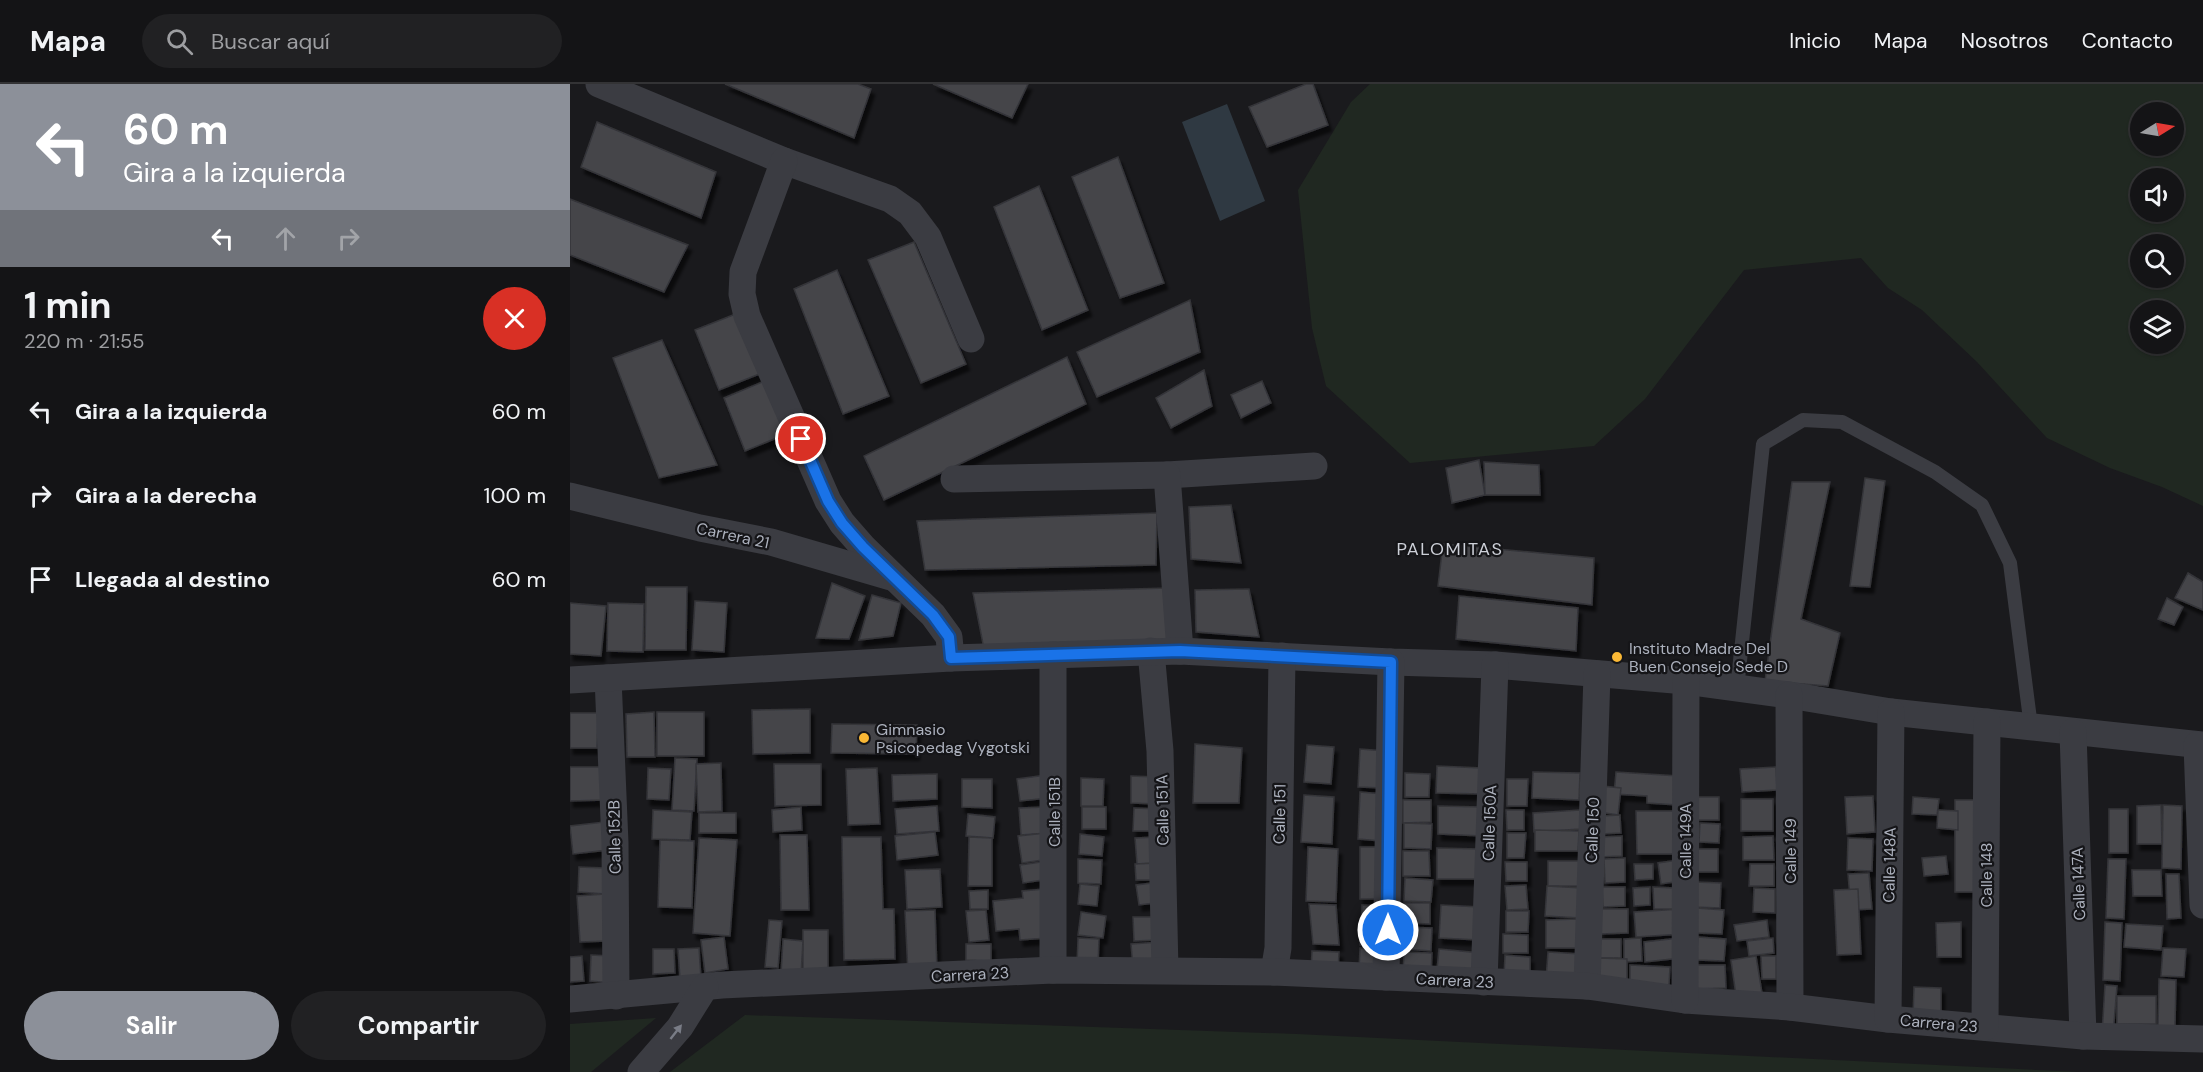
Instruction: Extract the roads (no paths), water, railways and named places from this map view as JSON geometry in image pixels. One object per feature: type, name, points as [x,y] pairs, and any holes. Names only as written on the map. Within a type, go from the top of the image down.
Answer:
[{"type":"street","points":[[599,84],[784,161],[890,199],[910,213],[928,237],[971,339]]},
{"type":"street","points":[[784,161],[743,272],[742,294],[747,316],[828,501],[842,523],[933,615],[949,637],[951,658]]},
{"type":"street","points":[[954,479],[1167,475],[1314,466]]},
{"type":"street","points":[[1167,475],[1180,651]]},
{"type":"street","name":"Carrera 21","points":[[570,496],[700,528],[771,542],[895,578]]},
{"type":"street","name":"Calle 151A","points":[[1151,651],[1160,751],[1165,970]]},
{"type":"street","points":[[570,680],[951,658],[1180,651],[1495,665],[1686,681],[1891,712],[2200,745],[2203,905]]},
{"type":"street","name":"Calle 151B","points":[[1053,655],[1055,752],[1053,970]]},
{"type":"street","name":"Calle 151","points":[[1274,972],[1278,948],[1282,656]]},
{"type":"street","points":[[1386,977],[1391,662]]},
{"type":"street","name":"Calle 150A","points":[[1484,982],[1495,665]]},
{"type":"street","name":"Calle 150","points":[[1587,986],[1596,674]]},
{"type":"street","name":"Calle 152B","points":[[608,678],[615,843],[616,996]]},
{"type":"street","name":"Calle 149A","points":[[1685,1000],[1686,681]]},
{"type":"street","name":"Calle 149","points":[[1789,695],[1790,1007]]},
{"type":"street","name":"Calle 148A","points":[[1888,1019],[1891,712]]},
{"type":"street","name":"Calle 148","points":[[1984,1028],[1986,722]]},
{"type":"street","name":"Calle 147A","points":[[2073,732],[2084,1036]]},
{"type":"street","name":"Carrera 23","points":[[570,999],[678,988],[1053,970],[1274,972],[1587,986],[1685,1000],[1790,1007],[1984,1028],[2084,1036],[2203,1039]]},
{"type":"street","points":[[641,1072],[680,1027],[705,987]]},
{"type":"lane","points":[[1737,689],[1763,444],[1803,420],[1842,422],[1935,472],[1982,505],[2010,563],[2031,727]]},
{"type":"place","name":"Instituto Madre Del Buen Consejo Sede D","points":[[1617,657]]},
{"type":"place","name":"Gimnasio Psicopedag Vygotski","points":[[864,738]]},
{"type":"district","name":"PALOMITAS","points":[[1450,549]]}]
